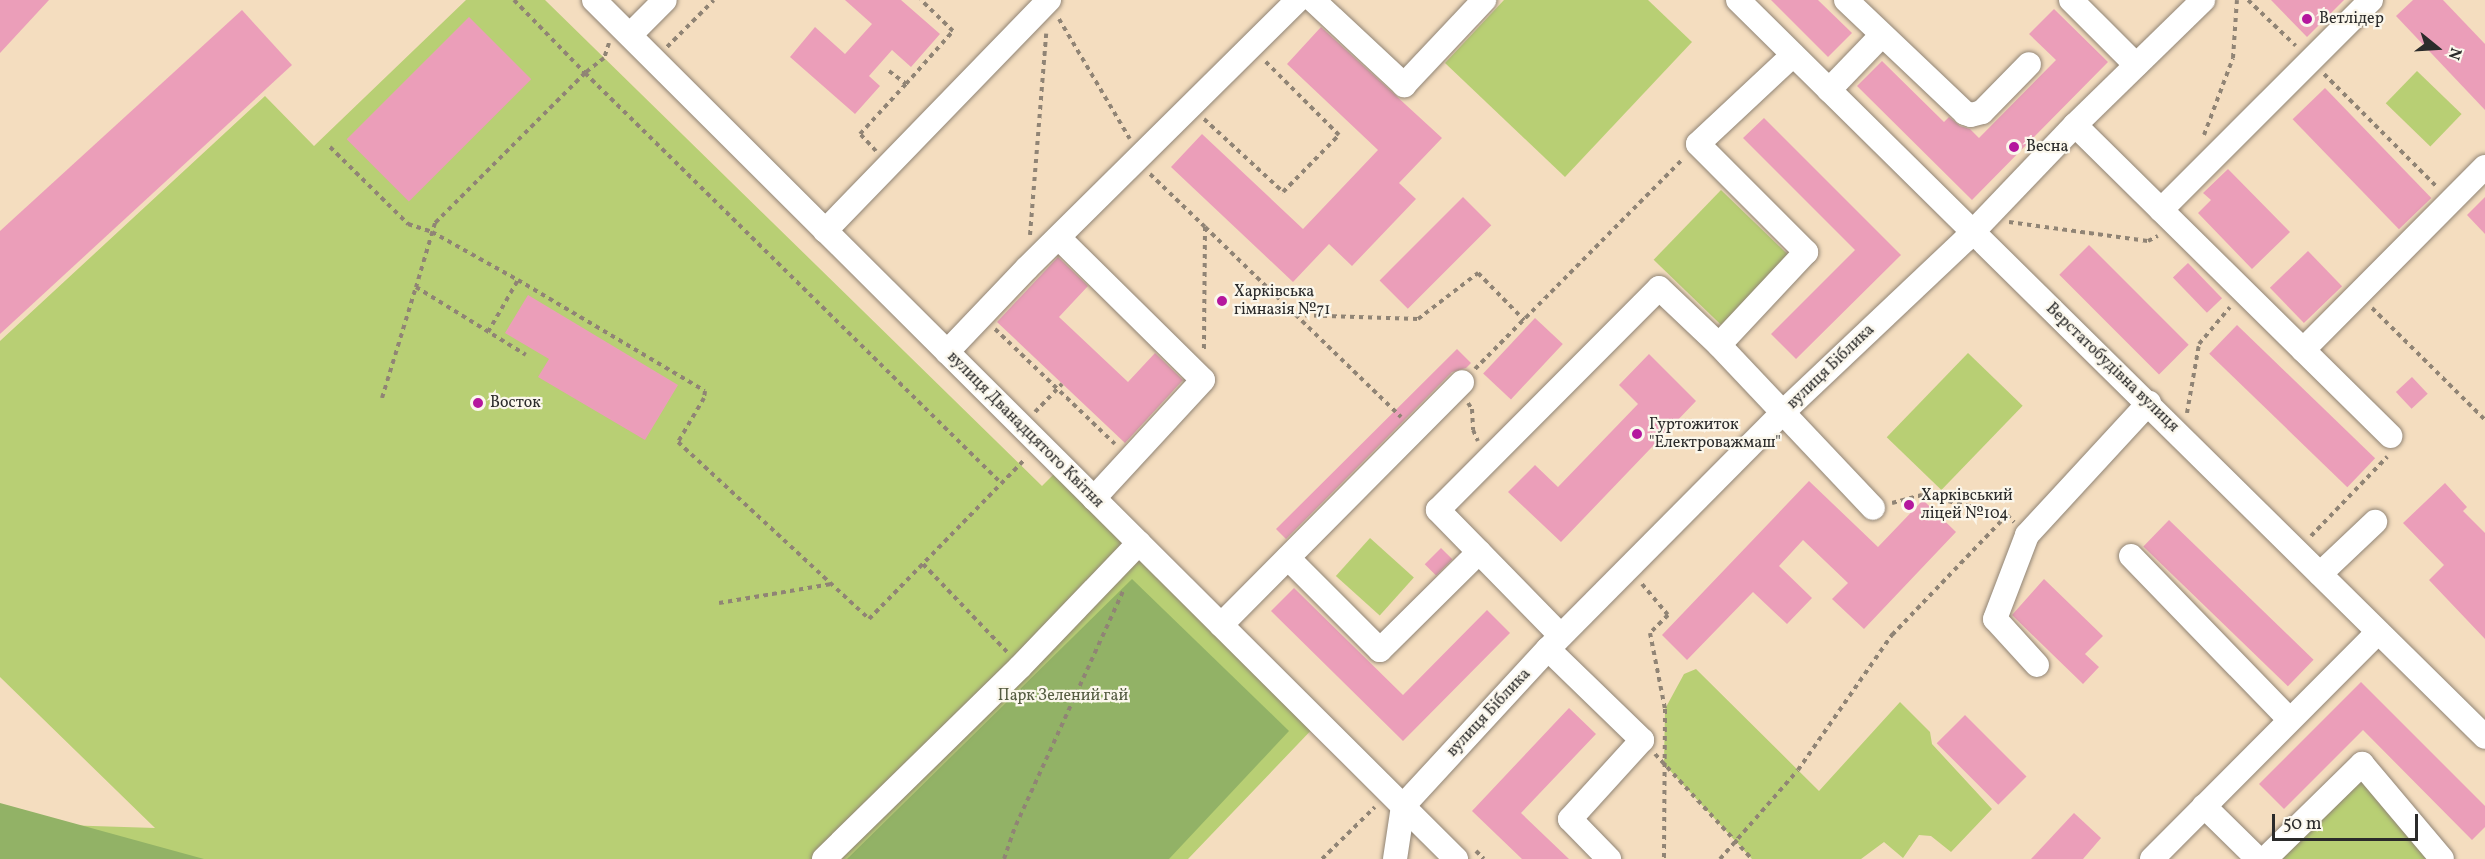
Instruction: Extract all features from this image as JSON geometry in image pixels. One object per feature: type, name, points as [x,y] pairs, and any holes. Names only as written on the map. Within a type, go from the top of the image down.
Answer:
[{"type":"street","name":"вулиця Дванадцятого Квітня","points":[[594,0],[620,38],[825,231],[1456,859]]},
{"type":"street","points":[[620,38],[665,0]]},
{"type":"street","points":[[825,231],[1049,0]]},
{"type":"street","points":[[947,352],[1027,268],[1298,0]]},
{"type":"street","points":[[1313,0],[1404,85],[1484,0]]},
{"type":"street","name":"Верстатобудівна вулиця","points":[[1738,0],[2485,737]]},
{"type":"street","points":[[1846,0],[1965,113],[1971,115],[1982,112],[2029,64]]},
{"type":"street","points":[[2072,0],[2136,65]]},
{"type":"street","name":"вулиця Біблика","points":[[1403,806],[1555,643],[1782,413],[1972,232],[2203,0]]},
{"type":"street","points":[[2169,218],[2310,60],[2371,0]]},
{"type":"street","points":[[1829,90],[1882,34]]},
{"type":"street","points":[[1719,345],[1806,252],[1698,144],[1793,55]]},
{"type":"street","points":[[2076,125],[2390,436]]},
{"type":"street","points":[[2304,351],[2485,167]]},
{"type":"street","points":[[1059,238],[1203,380],[1094,498]]},
{"type":"street","points":[[1609,859],[1569,819],[1642,740],[1555,643],[1479,552],[1438,510],[1659,288],[1719,345],[1873,508]]},
{"type":"street","points":[[1221,625],[1460,384]]},
{"type":"street","points":[[2037,665],[1995,619],[2027,535],[2149,403]]},
{"type":"street","points":[[2320,574],[2375,522]]},
{"type":"street","points":[[824,859],[1020,667],[1139,543]]},
{"type":"street","points":[[1288,558],[1380,650],[1479,552]]},
{"type":"street","points":[[2131,556],[2289,719]]},
{"type":"street","points":[[2152,859],[2378,632]]},
{"type":"street","points":[[2265,859],[2362,764],[2442,859]]},
{"type":"street","points":[[1402,854],[1403,806]]},
{"type":"street","points":[[2204,806],[2258,859]]},
{"type":"path","points":[[514,0],[585,73],[1001,483]]},
{"type":"path","points":[[667,47],[714,0]]},
{"type":"path","points":[[884,158],[860,134],[954,31],[921,0]]},
{"type":"path","points":[[1049,0],[1140,156],[1147,172],[1415,430]]},
{"type":"path","points":[[1027,268],[1049,0]]},
{"type":"path","points":[[2201,144],[2233,58],[2236,0]]},
{"type":"path","points":[[2248,0],[2451,201]]},
{"type":"path","points":[[382,398],[435,223],[585,73],[603,58],[620,38]]},
{"type":"path","points":[[1190,106],[1283,192],[1339,135],[1251,47]]},
{"type":"path","points":[[889,72],[906,84]]},
{"type":"path","points":[[1487,461],[1473,430],[1472,409],[1460,384],[1698,144]]},
{"type":"path","points":[[330,147],[408,224],[432,232],[518,280],[705,391],[704,398],[678,442],[869,619],[1026,458]]},
{"type":"path","points":[[2001,221],[2148,241],[2169,218]]},
{"type":"path","points":[[1203,380],[1205,227]]},
{"type":"path","points":[[1296,315],[1418,319],[1478,273],[1524,320]]},
{"type":"path","points":[[488,332],[518,280]]},
{"type":"path","points":[[2185,425],[2199,344],[2230,306],[2235,283]]},
{"type":"path","points":[[416,287],[526,356]]},
{"type":"path","points":[[2359,294],[2485,420]]},
{"type":"path","points":[[982,316],[1131,459]]},
{"type":"path","points":[[1032,415],[1062,384]]},
{"type":"path","points":[[2304,543],[2389,456],[2390,436]]},
{"type":"path","points":[[1720,859],[1737,843],[1798,770],[1892,635],[2007,515],[1922,495],[1873,508]]},
{"type":"path","points":[[923,564],[1020,667]]},
{"type":"path","points":[[1641,583],[1668,615]]},
{"type":"path","points":[[719,603],[832,584]]},
{"type":"path","points":[[1004,859],[1016,825],[1125,588]]},
{"type":"path","points":[[1642,740],[1752,859]]},
{"type":"path","points":[[1322,859],[1377,806]]},
{"type":"green space","name":"Восток","points":[[466,0],[545,0],[1042,486],[1063,465],[1319,722],[1188,859],[0,859],[0,823],[155,828],[0,677],[0,341],[265,96],[314,146]]},
{"type":"green space","points":[[1504,0],[1648,0],[1692,42],[1565,177],[1445,63]]},
{"type":"green space","points":[[2417,71],[2462,114],[2430,146],[2386,103]]},
{"type":"green space","points":[[1721,190],[1789,255],[1721,325],[1654,260]]},
{"type":"green space","points":[[1968,353],[2023,406],[1941,490],[1887,437]]},
{"type":"green space","points":[[1370,538],[1414,577],[1380,615],[1336,576]]},
{"type":"green space","name":"Парк Зелений гай","points":[[1132,579],[1289,731],[1169,859],[847,859]]},
{"type":"green space","points":[[1696,669],[1819,791],[1900,702],[1930,732],[1932,744],[1992,809],[1951,852],[1931,836],[1919,835],[1903,858],[1884,842],[1861,859],[1752,859],[1664,764],[1665,709],[1684,674]]},
{"type":"green space","points":[[2362,764],[2442,859],[2267,859]]},
{"type":"green space","points":[[0,803],[204,859],[0,859]]},
{"type":"building","points":[[0,0],[49,0],[0,53]]},
{"type":"building","points":[[845,0],[901,0],[940,34],[911,67],[892,50],[869,76],[880,86],[855,114],[790,57],[815,27],[845,54],[872,24]]},
{"type":"building","points":[[1771,0],[1818,0],[1852,33],[1828,57]]},
{"type":"building","name":"Ветлідер","points":[[2271,0],[2344,0],[2307,37]]},
{"type":"building","points":[[2413,0],[2443,0],[2485,44],[2485,110],[2396,16]]},
{"type":"building","points":[[2054,9],[2108,62],[1972,200],[1857,86],[1882,61],[1944,122],[1949,117],[1960,126],[1970,129],[1979,138],[2056,60],[2029,34]]},
{"type":"building","points":[[242,10],[292,65],[0,334],[0,231]]},
{"type":"building","points":[[469,17],[531,79],[409,202],[347,139]]},
{"type":"building","points":[[1321,27],[1442,138],[1399,183],[1416,199],[1352,266],[1329,244],[1293,282],[1171,167],[1202,134],[1303,229],[1378,150],[1287,64]]},
{"type":"building","points":[[2325,88],[2431,198],[2399,229],[2293,119]]},
{"type":"building","points":[[1764,118],[1901,255],[1796,359],[1771,334],[1855,250],[1743,138]]},
{"type":"building","points":[[2228,169],[2290,232],[2252,269],[2198,213],[2211,200],[2203,193]]},
{"type":"building","points":[[1463,197],[1491,225],[1408,309],[1380,280]]},
{"type":"building","points":[[2485,197],[2485,234],[2467,215]]},
{"type":"building","points":[[2089,245],[2189,345],[2159,374],[2059,275]]},
{"type":"building","points":[[2308,251],[2342,286],[2304,323],[2270,288]]},
{"type":"building","points":[[1058,257],[1088,286],[1059,317],[1128,382],[1155,353],[1183,380],[1125,443],[997,322]]},
{"type":"building","points":[[2188,263],[2222,298],[2207,313],[2173,278]]},
{"type":"building","points":[[528,295],[678,385],[645,440],[538,377],[549,359],[505,333]]},
{"type":"building","points":[[1535,318],[1563,344],[1511,399],[1483,374]]},
{"type":"building","points":[[2237,325],[2375,458],[2347,487],[2209,354]]},
{"type":"building","points":[[1457,349],[1471,363],[1466,368],[1452,372],[1286,539],[1276,529]]},
{"type":"building","name":"Гуртожиток \"Електроважмаш\"","points":[[1649,354],[1696,401],[1561,542],[1508,492],[1535,465],[1558,487],[1638,404],[1619,385]]},
{"type":"building","points":[[2412,377],[2428,394],[2412,409],[2396,392]]},
{"type":"building","points":[[1809,481],[1878,547],[1923,500],[1956,532],[1864,629],[1832,599],[1848,583],[1803,540],[1779,566],[1812,598],[1787,624],[1753,592],[1687,660],[1662,635]]},
{"type":"building","points":[[2445,483],[2467,507],[2463,511],[2485,533],[2485,639],[2429,580],[2444,565],[2403,523]]},
{"type":"building","points":[[2169,520],[2314,660],[2288,686],[2143,547]]},
{"type":"building","points":[[1441,548],[1452,559],[1436,576],[1425,564]]},
{"type":"building","points":[[2044,579],[2103,636],[2085,654],[2099,667],[2083,684],[2012,615]]},
{"type":"building","points":[[1294,588],[1403,695],[1487,610],[1510,633],[1403,741],[1271,611]]},
{"type":"building","points":[[2361,682],[2485,806],[2485,827],[2472,840],[2363,730],[2284,809],[2259,784]]},
{"type":"building","points":[[1569,708],[1596,734],[1521,813],[1569,859],[1522,859],[1472,811]]},
{"type":"building","points":[[1965,715],[2027,777],[1998,805],[1937,743]]},
{"type":"building","points":[[2074,813],[2101,838],[2083,859],[2031,859]]},
{"type":"place","name":"Ветлідер","points":[[2307,19]]},
{"type":"place","name":"Весна","points":[[2014,147]]},
{"type":"place","name":"Харківська гімназія №71","points":[[1222,301]]},
{"type":"place","name":"Восток","points":[[478,403]]},
{"type":"place","name":"Гуртожиток \"Електроважмаш\"","points":[[1637,434]]},
{"type":"place","name":"Харківський ліцей №104","points":[[1909,505]]}]
